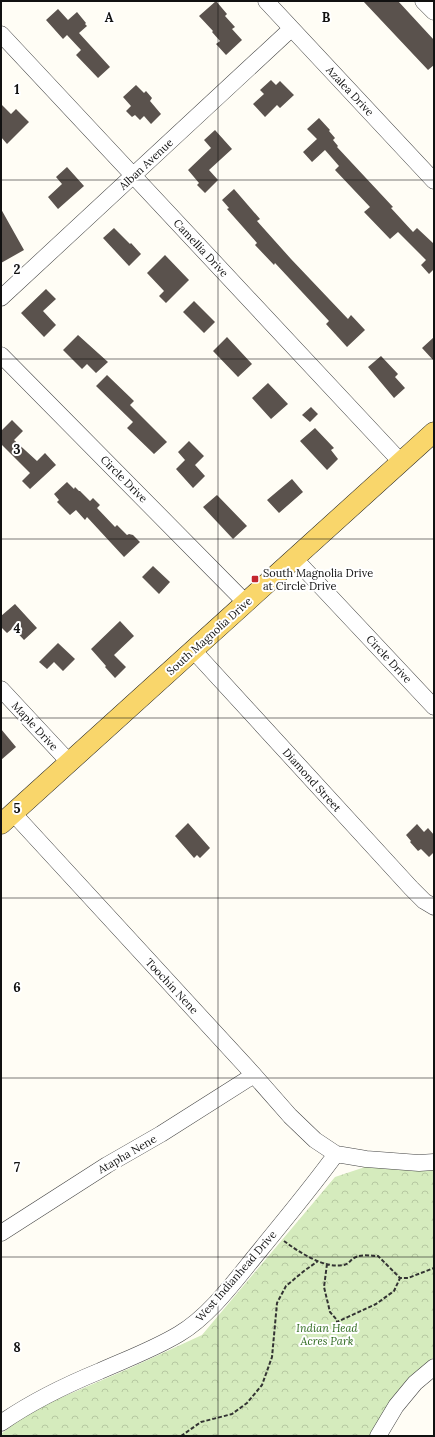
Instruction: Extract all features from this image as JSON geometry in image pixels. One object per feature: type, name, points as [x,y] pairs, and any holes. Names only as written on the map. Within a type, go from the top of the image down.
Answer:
[{"type":"main road","name":"South Magnolia Drive","points":[[7,818],[434,432]]},
{"type":"street","name":"Azalea Drive","points":[[266,1],[434,181]]},
{"type":"street","points":[[423,1],[434,12]]},
{"type":"street","name":"Alban Avenue","points":[[1,298],[291,29]]},
{"type":"street","name":"Camellia Drive","points":[[1,34],[401,462]]},
{"type":"street","name":"Circle Drive","points":[[1,355],[246,603]]},
{"type":"street","name":"Circle Drive","points":[[295,559],[434,707]]},
{"type":"street","name":"Diamond Street","points":[[193,650],[411,888],[424,901],[434,906]]},
{"type":"street","name":"Maple Drive","points":[[1,689],[69,762]]},
{"type":"street","name":"Toochin Nene","points":[[7,818],[254,1075],[290,1116],[315,1140],[336,1154]]},
{"type":"street","name":"Atapha Nene","points":[[1,1233],[107,1165],[161,1134],[254,1075]]},
{"type":"street","points":[[336,1154],[366,1159],[419,1163],[434,1162]]},
{"type":"street","name":"West Indianhead Drive","points":[[1,1423],[23,1408],[98,1372],[140,1354],[179,1334],[196,1323],[206,1314],[274,1233],[336,1154]]},
{"type":"street","points":[[378,1436],[396,1406],[415,1383],[434,1367]]},
{"type":"path","points":[[274,1233],[301,1253],[318,1261],[336,1266],[346,1265],[357,1256],[378,1256],[400,1278],[408,1278],[434,1268]]},
{"type":"path","points":[[181,1436],[201,1422],[232,1414],[246,1403],[262,1385],[272,1356],[277,1303],[286,1286],[318,1261]]},
{"type":"path","points":[[327,1264],[324,1287],[330,1312],[337,1322],[376,1304],[394,1292],[400,1278]]},
{"type":"green space","name":"Indian Head Acres Park","points":[[368,1166],[434,1166],[434,1357],[411,1378],[373,1436],[1,1436],[1,1434],[32,1410],[128,1369],[202,1335],[335,1177]]},
{"type":"building","points":[[216,1],[227,14],[225,16],[235,27],[232,29],[242,40],[226,55],[216,44],[220,41],[199,16]]},
{"type":"building","points":[[363,1],[398,1],[434,40],[434,65],[428,70]]},
{"type":"building","points":[[58,9],[68,20],[77,12],[86,23],[85,24],[87,26],[79,33],[110,67],[98,78],[76,55],[81,50],[67,35],[63,39],[46,20]]},
{"type":"building","points":[[271,80],[276,85],[280,81],[294,95],[280,108],[277,105],[265,117],[253,104],[264,94],[260,90]]},
{"type":"building","points":[[136,85],[144,93],[146,91],[152,98],[150,101],[161,114],[151,124],[144,116],[140,120],[135,115],[132,117],[126,111],[131,106],[123,97]]},
{"type":"building","points":[[1,104],[11,114],[16,109],[29,122],[7,144],[1,137]]},
{"type":"building","points":[[319,118],[335,138],[333,140],[338,146],[337,147],[393,207],[391,208],[413,232],[417,228],[434,244],[434,269],[429,274],[421,265],[426,260],[398,232],[390,239],[364,212],[370,207],[335,170],[339,166],[325,150],[312,162],[303,152],[317,139],[307,129]]},
{"type":"building","points":[[215,130],[232,149],[209,170],[218,180],[205,193],[197,185],[199,183],[188,170],[211,148],[204,140]]},
{"type":"building","points":[[67,167],[84,186],[58,209],[48,197],[62,184],[56,177]]},
{"type":"building","points":[[234,189],[260,219],[257,221],[291,259],[348,319],[351,315],[365,330],[347,347],[326,324],[329,321],[275,263],[274,265],[255,245],[257,243],[227,209],[229,208],[222,200]]},
{"type":"building","points":[[1,209],[24,250],[1,263]]},
{"type":"building","points":[[114,228],[141,254],[129,266],[103,238]]},
{"type":"building","points":[[165,255],[189,280],[166,303],[159,296],[164,291],[147,273]]},
{"type":"building","points":[[46,289],[56,299],[43,311],[56,325],[44,337],[21,313]]},
{"type":"building","points":[[194,301],[215,322],[204,333],[183,312]]},
{"type":"building","points":[[78,335],[108,362],[96,373],[87,364],[82,369],[63,350]]},
{"type":"building","points":[[227,337],[252,364],[238,377],[213,351]]},
{"type":"building","points":[[434,337],[434,361],[422,348]]},
{"type":"building","points":[[381,356],[398,374],[395,377],[405,388],[394,398],[368,367]]},
{"type":"building","points":[[107,375],[134,401],[130,405],[167,442],[154,454],[127,428],[133,422],[96,386]]},
{"type":"building","points":[[268,383],[288,404],[271,419],[252,398]]},
{"type":"building","points":[[311,407],[318,414],[310,422],[302,415]]},
{"type":"building","points":[[12,420],[23,431],[14,440],[37,461],[45,453],[56,465],[30,489],[22,481],[30,473],[1,444],[1,431]]},
{"type":"building","points":[[315,428],[334,448],[331,450],[338,459],[327,470],[300,441]]},
{"type":"building","points":[[189,441],[204,456],[195,465],[205,476],[193,488],[176,469],[185,460],[178,452]]},
{"type":"building","points":[[292,479],[303,492],[279,513],[267,500]]},
{"type":"building","points":[[67,482],[74,489],[75,487],[80,491],[90,501],[93,498],[100,505],[97,508],[115,527],[117,525],[127,535],[133,535],[140,542],[124,557],[87,517],[85,520],[76,510],[70,515],[57,502],[59,500],[54,494]]},
{"type":"building","points":[[217,495],[247,526],[233,539],[203,507]]},
{"type":"building","points":[[153,566],[170,582],[159,594],[142,577]]},
{"type":"building","points":[[15,604],[37,628],[24,640],[13,628],[7,633],[1,627],[1,616]]},
{"type":"building","points":[[120,621],[134,636],[114,655],[126,667],[115,678],[91,649]]},
{"type":"building","points":[[58,643],[75,659],[63,671],[54,662],[47,669],[39,662]]},
{"type":"building","points":[[1,729],[16,747],[1,760]]},
{"type":"building","points":[[188,823],[210,848],[200,858],[197,855],[194,858],[175,836]]},
{"type":"building","points":[[417,824],[424,832],[428,828],[434,835],[434,852],[429,857],[421,849],[418,851],[406,835]]},
{"type":"place","name":"South Magnolia Drive at Circle Drive","points":[[255,579]]}]
